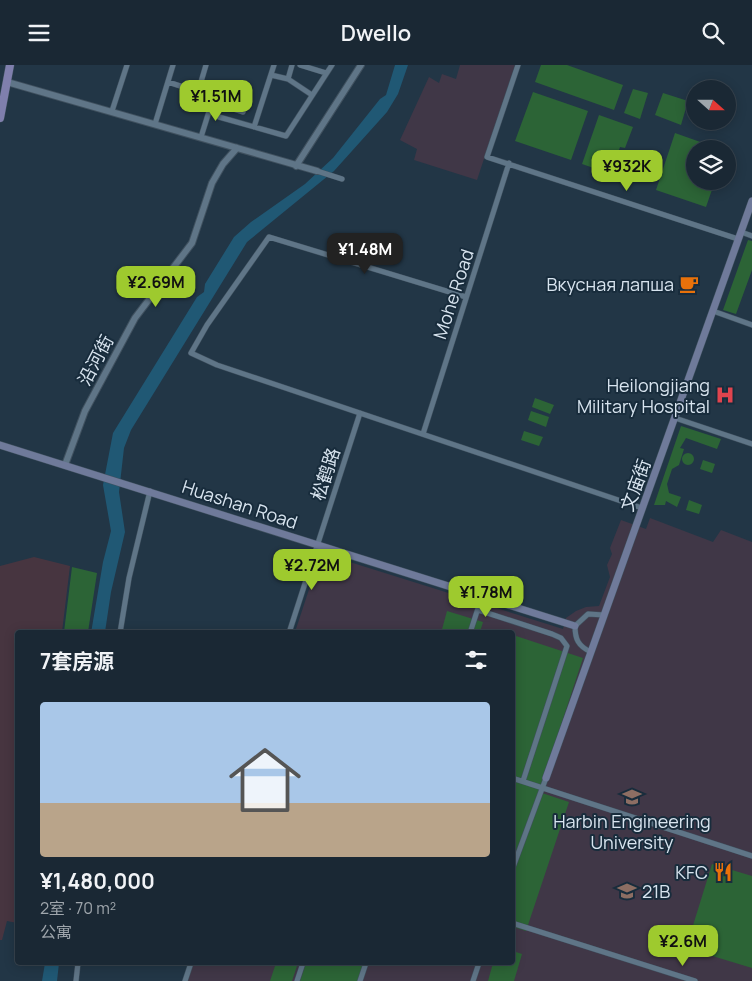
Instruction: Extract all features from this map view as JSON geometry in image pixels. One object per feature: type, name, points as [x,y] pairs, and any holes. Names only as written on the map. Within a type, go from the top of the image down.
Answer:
[{"type":"main road","points":[[0,118],[10,65]]},
{"type":"main road","name":"文庙街","points":[[546,778],[752,201]]},
{"type":"main road","name":"Huashan Road","points":[[0,445],[575,625]]},
{"type":"street","points":[[112,111],[127,65]]},
{"type":"street","points":[[155,124],[173,65]]},
{"type":"street","points":[[198,92],[206,65]]},
{"type":"street","points":[[254,127],[274,65]]},
{"type":"street","points":[[288,79],[292,65]]},
{"type":"street","points":[[300,65],[326,73]]},
{"type":"street","points":[[220,117],[286,136],[332,65]]},
{"type":"street","points":[[518,65],[487,157],[740,236],[752,236]]},
{"type":"street","points":[[296,165],[358,66]]},
{"type":"street","points":[[271,75],[288,79],[312,95]]},
{"type":"street","points":[[7,82],[342,179]]},
{"type":"street","points":[[168,82],[214,97],[201,137]]},
{"type":"street","points":[[212,101],[243,111]]},
{"type":"street","name":"沿河街","points":[[65,465],[85,411],[135,317],[192,243],[212,183],[223,164],[237,148]]},
{"type":"street","name":"Mohe Road","points":[[423,434],[509,163]]},
{"type":"street","points":[[466,297],[269,237],[207,325],[191,353],[217,365],[642,509]]},
{"type":"street","points":[[713,311],[752,325]]},
{"type":"street","name":"松鹤路","points":[[289,630],[360,413]]},
{"type":"street","points":[[675,418],[752,444]]},
{"type":"street","points":[[120,630],[129,579],[150,491]]},
{"type":"street","points":[[471,630],[482,596]]},
{"type":"street","points":[[478,609],[552,634],[561,638],[567,646],[523,781]]},
{"type":"street","points":[[591,652],[580,645],[575,637],[575,625],[588,614],[604,615]]},
{"type":"street","points":[[515,863],[546,778]]},
{"type":"street","points":[[515,779],[752,856]]},
{"type":"street","points":[[515,924],[695,981]]},
{"type":"street","points":[[76,981],[78,965]]},
{"type":"street","points":[[185,981],[190,965]]},
{"type":"street","points":[[297,981],[302,965]]},
{"type":"street","points":[[360,981],[365,965]]},
{"type":"street","points":[[473,981],[479,965]]},
{"type":"shaded area","points":[[460,65],[515,65],[477,180],[414,160],[417,149],[400,140],[429,77],[439,83],[442,74],[456,79]]},
{"type":"shaded area","name":"Harbin Engineering University","points":[[650,518],[713,542],[721,530],[752,542],[752,981],[184,981],[189,965],[515,965],[515,630],[296,630],[321,553],[563,629],[566,618],[576,611],[586,607],[599,606],[610,577],[607,565],[612,554],[610,548],[621,520],[646,529]]},
{"type":"shaded area","points":[[34,557],[70,566],[62,630],[15,630],[15,923],[7,921],[2,940],[0,940],[0,566]]},
{"type":"green space","points":[[541,65],[567,65],[623,85],[614,110],[535,82]]},
{"type":"green space","points":[[633,89],[648,93],[640,119],[624,113]]},
{"type":"green space","points":[[533,92],[588,111],[571,160],[515,141]]},
{"type":"green space","points":[[663,93],[686,100],[681,125],[655,115]]},
{"type":"green space","points":[[599,115],[633,127],[625,148],[620,147],[611,174],[582,164]]},
{"type":"green space","points":[[675,133],[695,140],[686,140],[686,190],[712,190],[706,207],[656,190]]},
{"type":"green space","points":[[748,240],[752,241],[752,270],[736,314],[723,310]]},
{"type":"green space","points":[[535,398],[554,405],[550,414],[532,407]]},
{"type":"green space","points":[[531,411],[549,417],[546,427],[528,420]]},
{"type":"green space","points":[[681,426],[721,439],[717,449],[686,438],[680,448],[684,449],[679,465],[672,469],[667,484],[669,493],[681,497],[677,507],[666,501],[665,505],[654,505]]},
{"type":"green space","points":[[524,431],[543,437],[539,446],[521,440]]},
{"type":"green space","points":[[686,453],[690,453],[694,459],[690,465],[686,465],[682,461],[682,457]]},
{"type":"green space","points":[[703,460],[715,464],[712,473],[700,469]]},
{"type":"green space","points":[[689,500],[702,505],[699,514],[686,510]]},
{"type":"green space","points":[[72,567],[97,573],[88,630],[64,630]]},
{"type":"green space","points":[[447,611],[483,622],[481,630],[442,630]]},
{"type":"green space","points":[[515,636],[583,658],[539,792],[569,802],[526,931],[515,928]]},
{"type":"green space","points":[[712,864],[752,876],[752,968],[686,948]]},
{"type":"green space","points":[[515,952],[522,954],[514,981],[488,981],[492,965],[515,965]]},
{"type":"green space","points":[[275,965],[297,965],[292,981],[270,981]]},
{"type":"green space","points":[[305,965],[363,965],[358,981],[300,981]]},
{"type":"water","points":[[395,65],[408,65],[398,94],[387,112],[334,171],[247,242],[131,430],[124,448],[119,492],[125,532],[111,592],[105,630],[92,630],[103,562],[111,531],[103,485],[113,433],[197,297],[204,292],[205,284],[234,237],[251,222],[305,184],[333,158],[380,99],[386,95]]},
{"type":"water","points":[[45,965],[59,965],[57,981],[42,981]]},
{"type":"place","name":"Вкусная лапша","points":[[689,284]]},
{"type":"place","name":"Heilongjiang Military Hospital","points":[[725,395]]},
{"type":"place","name":"Harbin Engineering University","points":[[632,797]]},
{"type":"place","name":"KFC","points":[[723,872]]},
{"type":"place","name":"21B","points":[[627,891]]}]
